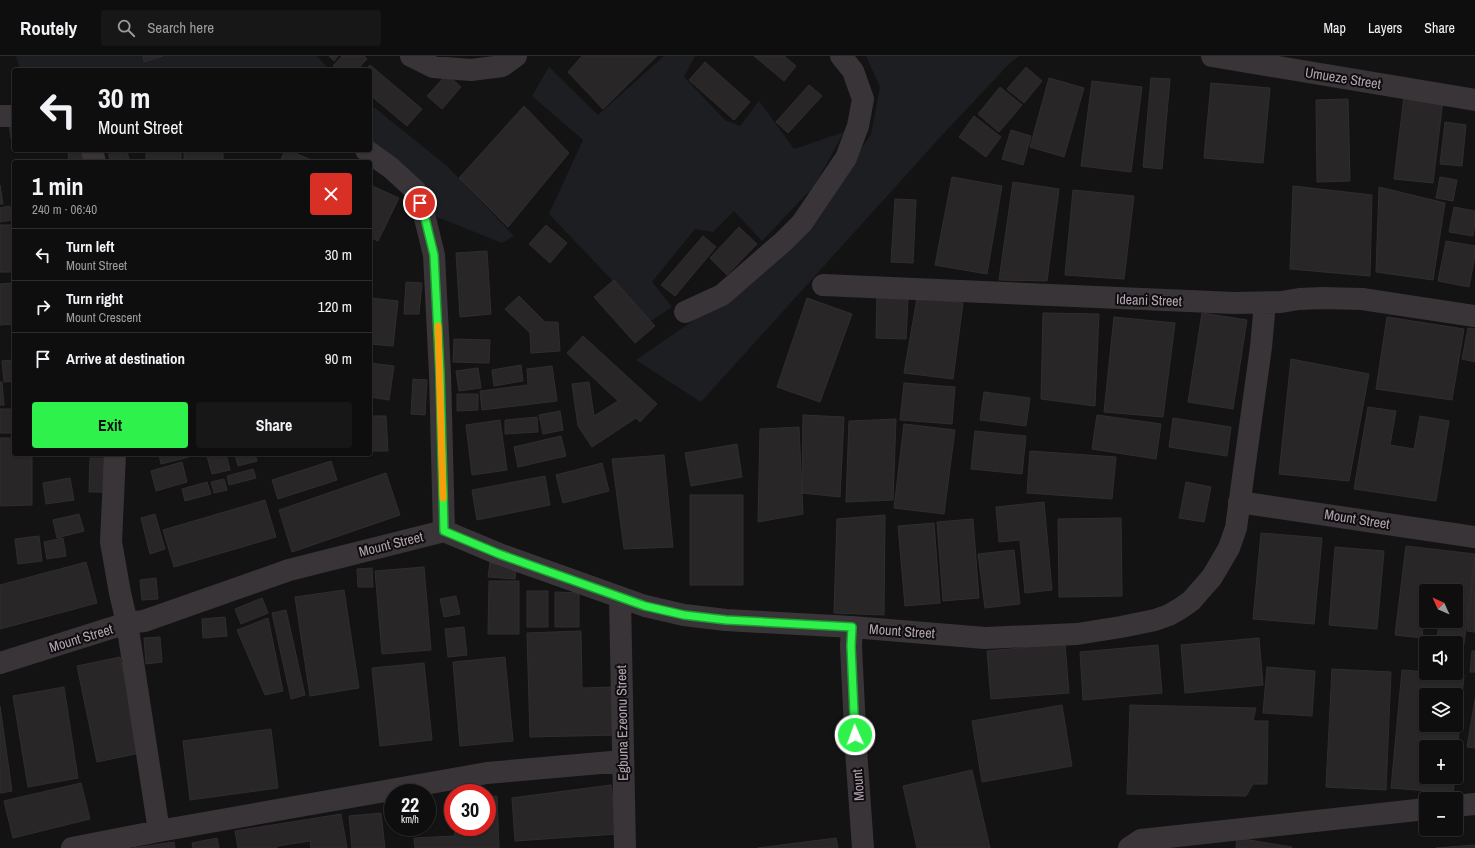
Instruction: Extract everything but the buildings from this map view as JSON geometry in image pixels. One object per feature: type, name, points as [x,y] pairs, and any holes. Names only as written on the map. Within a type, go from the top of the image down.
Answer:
[{"type":"street","points":[[411,56],[433,67],[470,70],[502,66],[516,56]]},
{"type":"street","points":[[685,312],[722,295],[754,268],[802,223],[846,158],[858,126],[863,99],[854,71],[841,56]]},
{"type":"street","name":"Umueze Street","points":[[1212,56],[1475,100]]},
{"type":"street","points":[[0,116],[12,116]]},
{"type":"street","points":[[369,152],[391,168],[416,191],[424,214],[434,255],[440,374],[444,531]]},
{"type":"street","name":"Ideani Street","points":[[823,285],[1089,298],[1265,302],[1323,298],[1362,299],[1475,316]]},
{"type":"street","name":"Mount Street","points":[[0,663],[127,623],[144,621],[289,570],[444,531],[499,554],[645,606],[667,612],[726,620],[852,627],[986,638],[1006,638],[1077,634],[1122,628],[1155,620],[1169,615],[1191,601],[1212,577],[1229,548],[1236,528],[1261,347],[1265,302]]},
{"type":"street","points":[[115,456],[111,542],[127,623],[159,831]]},
{"type":"street","name":"Mount Street","points":[[1240,502],[1475,537]]},
{"type":"street","name":"Egbuna Ezeonu Street","points":[[620,598],[625,848]]},
{"type":"street","name":"Mount","points":[[852,627],[851,646],[856,750],[863,848]]},
{"type":"street","points":[[72,848],[159,831],[487,773],[623,761]]},
{"type":"street","points":[[1463,805],[1475,804]]},
{"type":"street","points":[[1130,848],[1141,840],[1419,810]]},
{"type":"shaded area","points":[[16,56],[317,56],[328,68],[19,68]]},
{"type":"shaded area","points":[[664,56],[695,56],[684,77],[725,120],[740,126],[759,101],[794,149],[844,132],[815,185],[762,241],[734,211],[713,232],[695,229],[652,282],[672,307],[651,321],[549,214],[583,140],[532,96],[549,67],[598,115]]},
{"type":"shaded area","points":[[866,56],[1019,56],[1009,64],[944,133],[701,402],[636,360],[749,282],[814,221],[871,134],[880,87]]},
{"type":"shaded area","points":[[372,106],[447,166],[514,236],[502,243],[432,215],[372,152]]},
{"type":"slow traffic","points":[[438,326],[443,498]]},
{"type":"route","points":[[420,203],[434,255],[440,374],[444,531],[499,554],[645,606],[667,612],[726,620],[852,627],[851,646],[855,735]]}]
